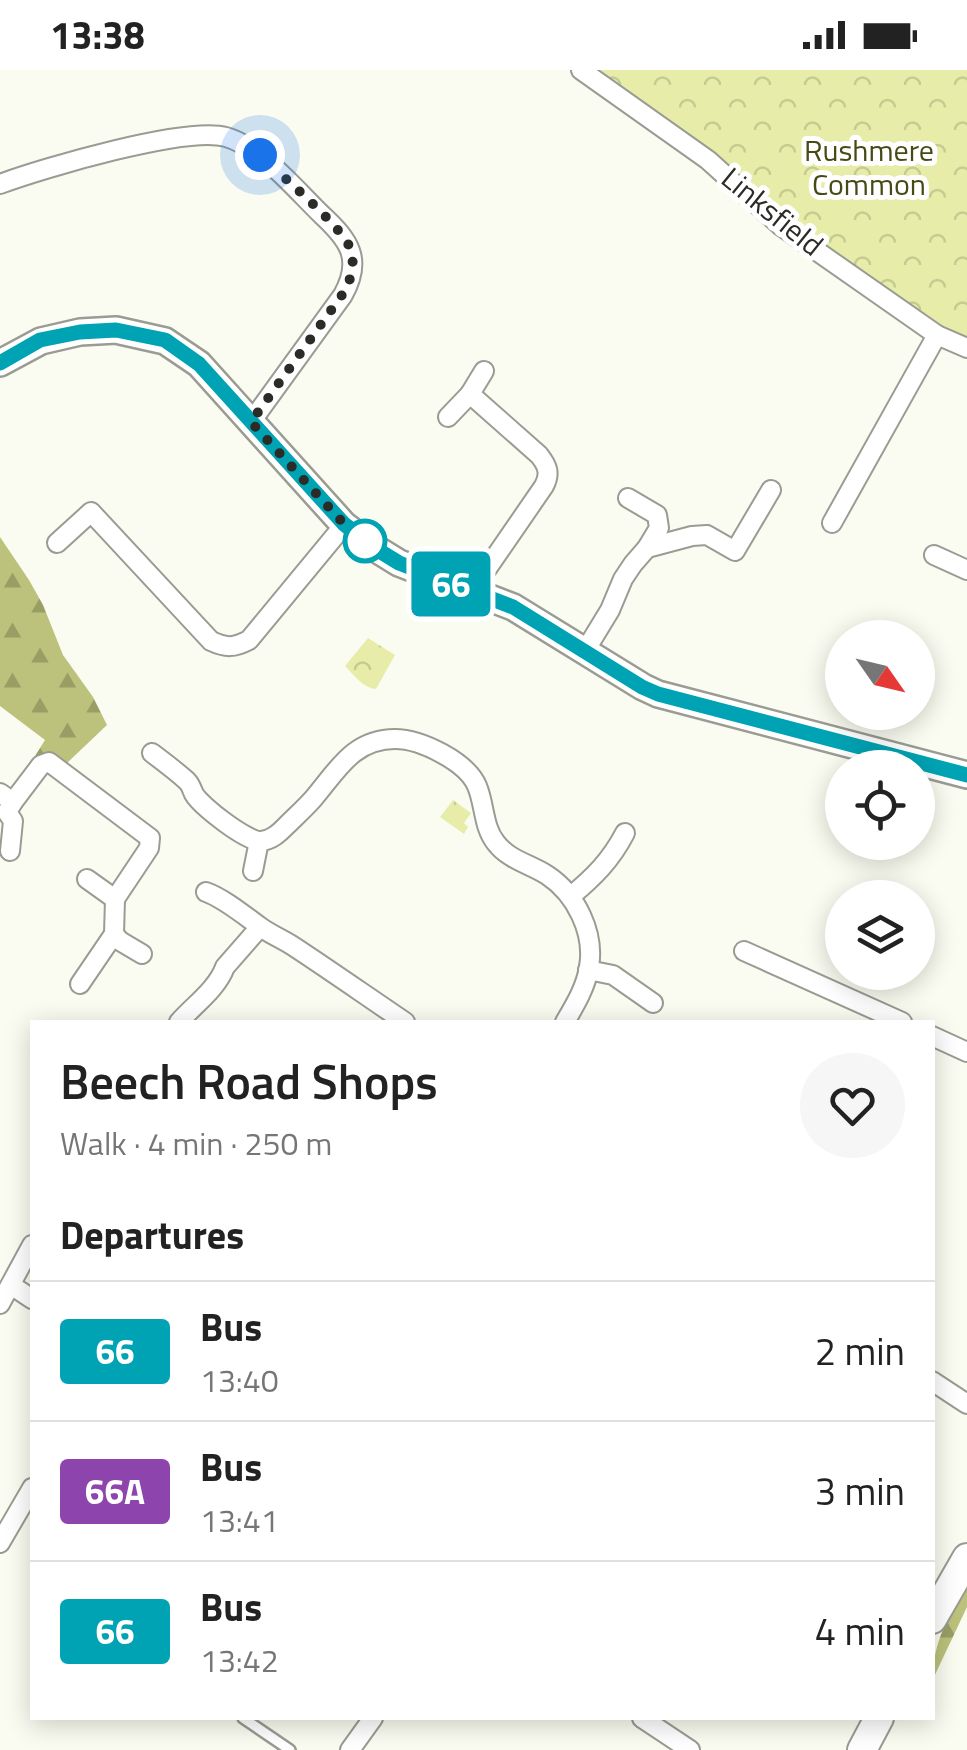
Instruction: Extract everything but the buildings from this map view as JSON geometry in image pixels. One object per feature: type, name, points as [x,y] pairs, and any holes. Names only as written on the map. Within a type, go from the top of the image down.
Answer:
[{"type":"main road","points":[[935,1614],[967,1558]]},
{"type":"main road","points":[[862,1750],[878,1720]]},
{"type":"street","name":"Linksfield","points":[[580,70],[708,160],[782,226],[938,335],[967,348]]},
{"type":"street","points":[[0,184],[93,157],[198,136],[224,136],[248,147],[273,168],[340,232],[351,250],[353,266],[350,283],[251,422]]},
{"type":"street","points":[[0,363],[40,340],[64,335],[116,330],[155,337],[199,364],[344,524],[399,563],[513,607],[642,687],[674,700],[967,775]]},
{"type":"street","points":[[832,523],[938,335]]},
{"type":"street","points":[[448,417],[470,394],[484,371]]},
{"type":"street","points":[[470,394],[538,455],[548,471],[544,486],[474,592]]},
{"type":"street","points":[[647,548],[707,535],[735,551],[770,490]]},
{"type":"street","points":[[584,651],[610,610],[623,579],[659,528],[657,515],[628,498]]},
{"type":"street","points":[[57,543],[91,512],[211,641],[224,647],[248,640],[344,524]]},
{"type":"street","points":[[934,555],[967,570]]},
{"type":"street","points":[[152,753],[192,785],[194,795],[219,817],[244,836],[258,841],[275,837],[312,801],[350,754],[378,740],[408,741],[434,749],[476,782],[496,843],[508,855],[548,876],[570,896],[585,925],[590,954],[588,970],[566,1020]]},
{"type":"street","points":[[10,851],[12,821],[7,798],[41,765],[50,762],[150,838],[149,848],[115,899],[114,934],[80,984]]},
{"type":"street","points":[[570,896],[598,874],[625,834]]},
{"type":"street","points":[[253,871],[258,841]]},
{"type":"street","points":[[87,879],[115,899]]},
{"type":"street","points":[[206,892],[403,1020]]},
{"type":"street","points":[[181,1020],[260,927]]},
{"type":"street","points":[[114,934],[120,942],[142,954]]},
{"type":"street","points":[[744,951],[898,1020]]},
{"type":"street","points":[[588,970],[613,975],[654,1003]]},
{"type":"street","points":[[935,1037],[967,1052]]},
{"type":"street","points":[[0,1304],[30,1249]]},
{"type":"street","points":[[11,1285],[30,1299]]},
{"type":"street","points":[[935,1383],[966,1402]]},
{"type":"street","points":[[0,1543],[30,1491]]},
{"type":"street","points":[[350,1750],[372,1720]]},
{"type":"street","points":[[645,1720],[690,1750]]},
{"type":"lane","points":[[246,1720],[290,1750]]},
{"type":"green space","name":"Rushmere Common","points":[[581,70],[967,70],[967,349],[937,335]]},
{"type":"green space","points":[[0,537],[29,580],[63,655],[93,697],[107,725],[67,763],[53,755],[37,758],[45,740],[0,706]]},
{"type":"green space","points":[[368,638],[395,655],[376,689],[363,684],[345,666]]},
{"type":"green space","points":[[453,800],[471,813],[464,823],[468,827],[464,834],[440,817]]},
{"type":"green space","points":[[967,1583],[967,1607],[935,1675],[939,1641]]},
{"type":"bus line","name":"66","points":[[0,363],[40,340],[80,332],[116,330],[165,340],[199,364],[344,524],[399,563],[493,597],[642,687],[674,700],[967,775]]},
{"type":"route","points":[[260,155],[340,232],[351,250],[353,266],[350,283],[251,422],[344,524],[373,547],[365,541]]}]
